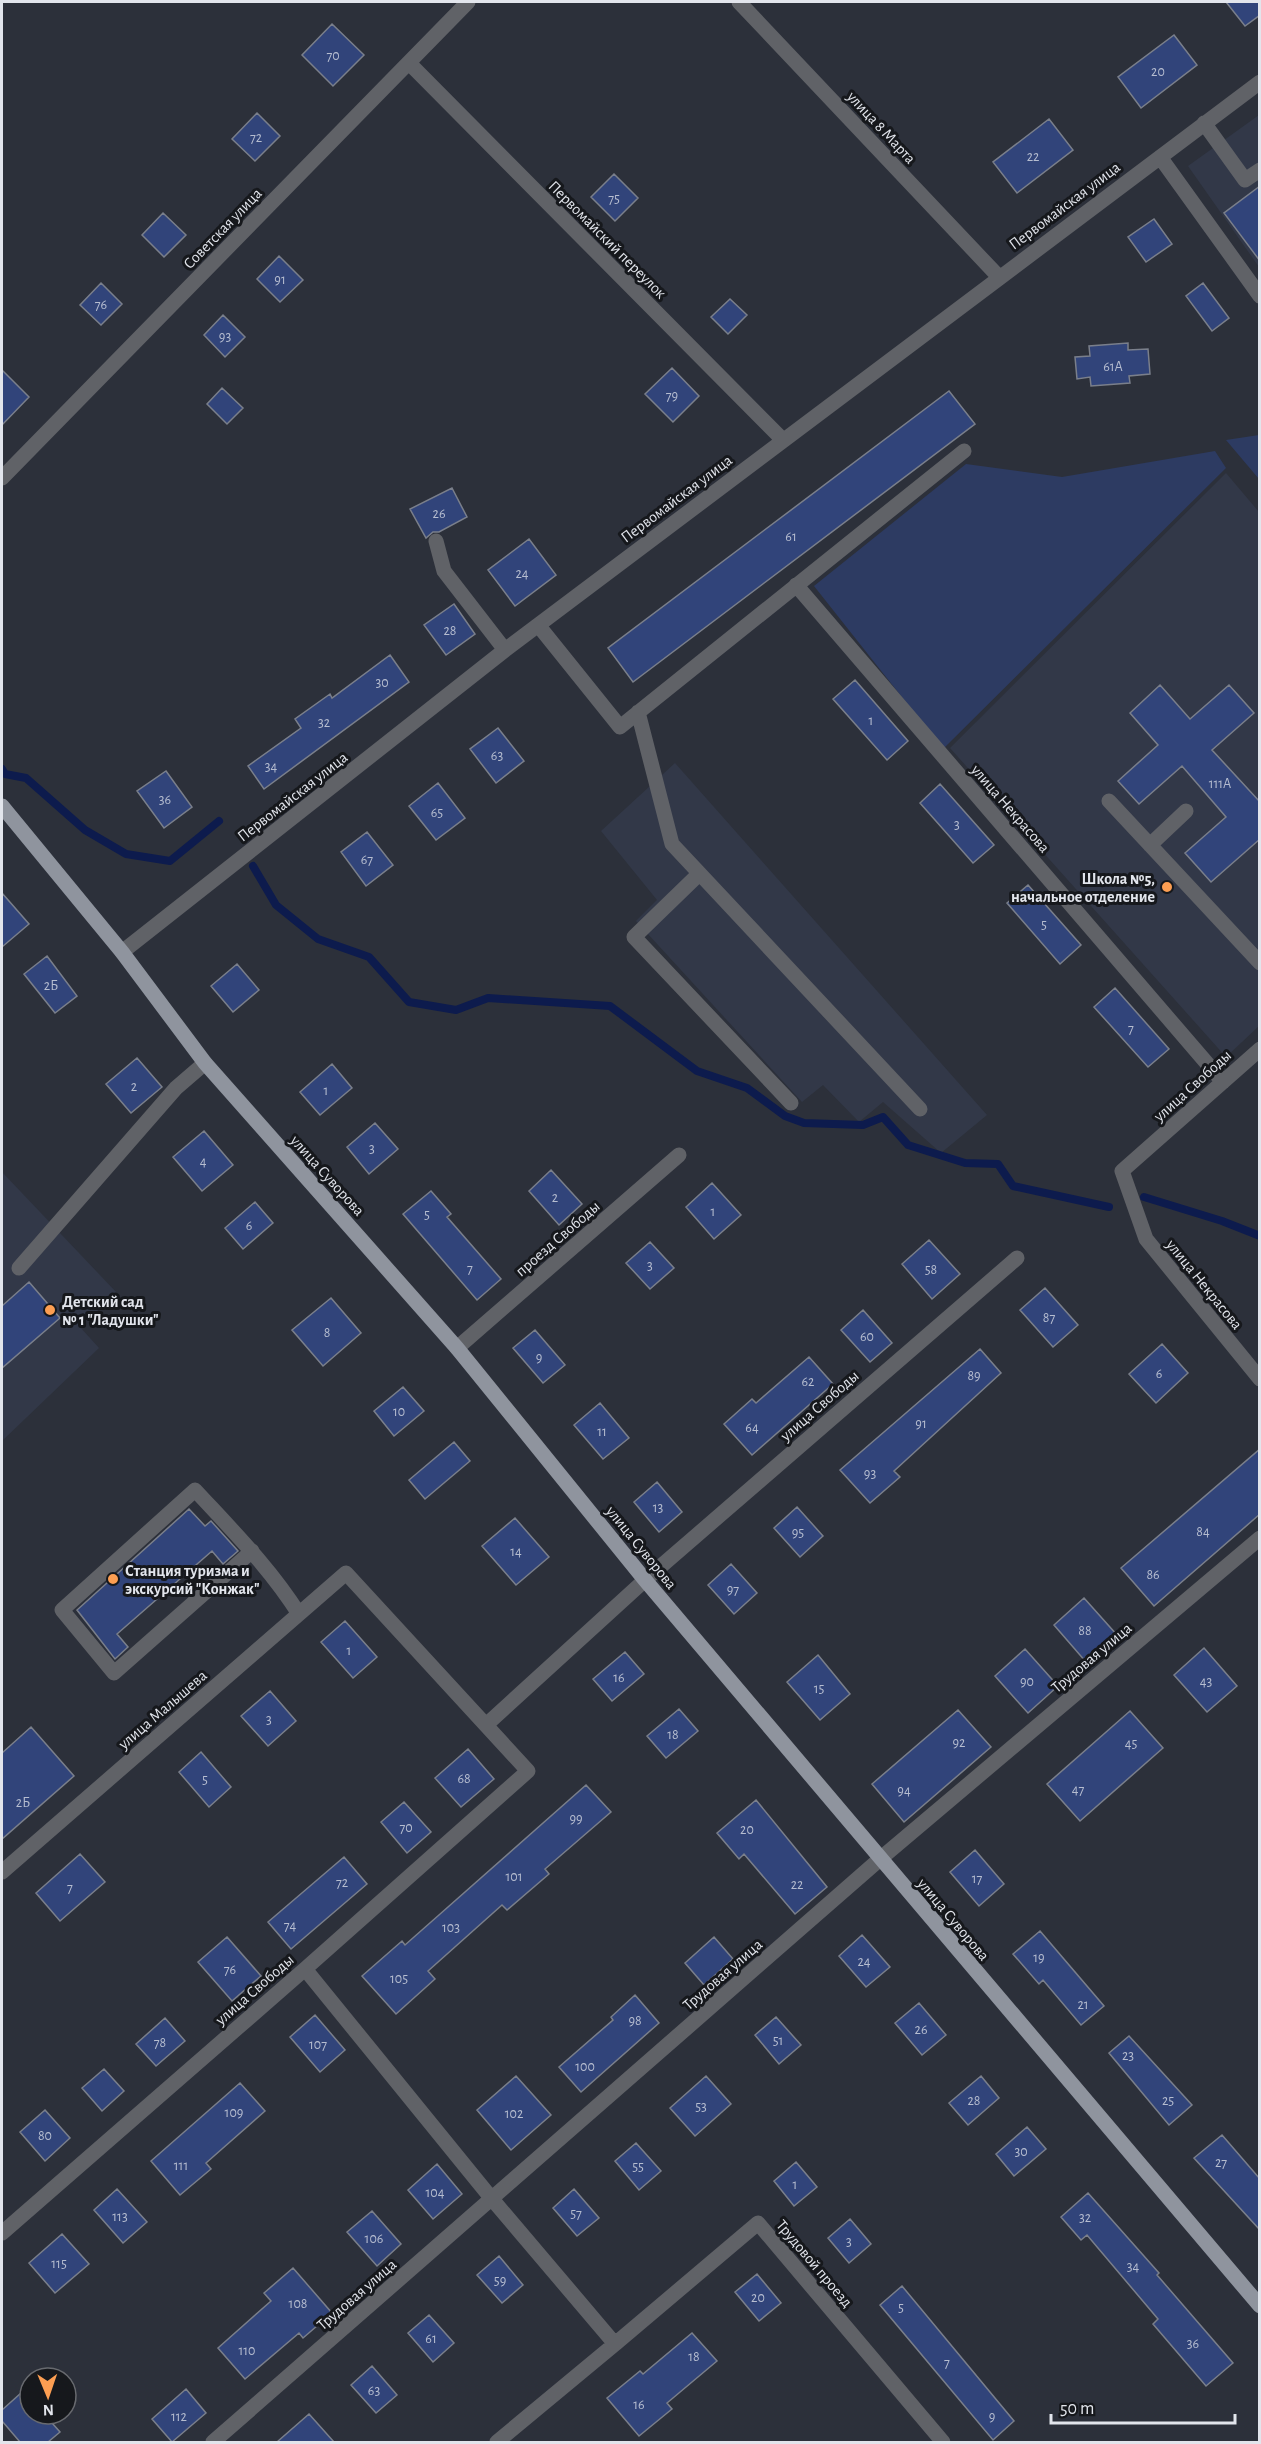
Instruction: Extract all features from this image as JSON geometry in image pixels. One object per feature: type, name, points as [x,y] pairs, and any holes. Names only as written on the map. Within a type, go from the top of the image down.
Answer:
[{"type":"main road","name":"улица Суворова","points":[[2,806],[122,952],[205,1063],[458,1348],[645,1580],[1260,2306]]},
{"type":"street","name":"Советская улица","points":[[2,478],[468,2]]},
{"type":"street","name":"улица 8 Марта","points":[[739,2],[999,277]]},
{"type":"street","name":"Первомайский переулок","points":[[409,63],[783,440]]},
{"type":"street","name":"Первомайская улица","points":[[122,952],[505,650],[1260,82]]},
{"type":"street","points":[[1204,123],[1245,180],[1260,170]]},
{"type":"street","points":[[1160,157],[1260,296]]},
{"type":"street","points":[[538,625],[620,727],[964,451]]},
{"type":"street","points":[[436,542],[444,571],[505,650]]},
{"type":"street","name":"улица Некрасова","points":[[796,585],[1223,1082]]},
{"type":"street","points":[[638,712],[672,844],[920,1109]]},
{"type":"street","points":[[1109,801],[1260,963]]},
{"type":"street","points":[[1150,845],[1186,811]]},
{"type":"street","points":[[699,874],[634,937],[791,1103]]},
{"type":"street","name":"улица Свободы","points":[[1146,1239],[1122,1172],[1260,1049]]},
{"type":"street","points":[[19,1268],[176,1088],[205,1063]]},
{"type":"street","name":"проезд Свободы","points":[[458,1348],[679,1155]]},
{"type":"street","name":"улица Некрасова","points":[[1146,1239],[1260,1379]]},
{"type":"street","name":"улица Свободы","points":[[2,2233],[528,1771],[486,1725],[645,1580],[1017,1258]]},
{"type":"street","points":[[252,1551],[114,1673],[62,1610],[195,1490],[252,1551],[283,1588],[298,1614]]},
{"type":"street","name":"Трудовая улица","points":[[213,2442],[880,1859],[1260,1538]]},
{"type":"street","name":"улица Малышева","points":[[2,1872],[346,1573],[486,1725]]},
{"type":"street","points":[[305,1969],[492,2199],[615,2344]]},
{"type":"street","name":"Трудовой проезд","points":[[497,2442],[758,2223],[943,2442]]},
{"type":"shaded area","points":[[1259,115],[1259,267],[1188,166]]},
{"type":"shaded area","points":[[1260,435],[1259,479],[1226,440]]},
{"type":"shaded area","points":[[1215,451],[1226,468],[943,749],[814,586],[966,464],[1062,477]]},
{"type":"shaded area","name":"Школа №5, начальное отделение","points":[[1226,473],[1259,512],[1259,1026],[1226,1057],[950,748]]},
{"type":"shaded area","points":[[675,763],[987,1115],[941,1153],[883,1102],[859,1122],[823,1085],[802,1102],[636,921],[657,900],[601,831]]},
{"type":"shaded area","name":"Детский сад № 1 \"Ладушки\"","points":[[2,1172],[117,1293],[80,1327],[99,1348],[2,1441]]},
{"type":"building","points":[[1226,2],[1260,2],[1260,15],[1245,26]]},
{"type":"building","points":[[332,24],[364,55],[333,86],[302,55]]},
{"type":"building","points":[[1174,35],[1197,65],[1141,108],[1118,77]]},
{"type":"building","points":[[257,113],[280,136],[255,161],[232,139]]},
{"type":"building","points":[[1049,119],[1073,150],[1017,193],[993,162]]},
{"type":"building","points":[[614,174],[638,198],[615,221],[591,197]]},
{"type":"building","points":[[1260,186],[1260,261],[1224,213]]},
{"type":"building","points":[[163,213],[186,235],[164,257],[142,235]]},
{"type":"building","points":[[1154,219],[1172,244],[1146,262],[1128,237]]},
{"type":"building","points":[[279,256],[303,280],[280,302],[257,279]]},
{"type":"building","points":[[101,283],[122,304],[101,325],[80,305]]},
{"type":"building","points":[[1203,283],[1229,318],[1212,331],[1186,296]]},
{"type":"building","points":[[730,299],[747,315],[728,334],[711,317]]},
{"type":"building","points":[[223,315],[245,337],[225,357],[204,335]]},
{"type":"building","points":[[1128,343],[1128,350],[1148,349],[1150,374],[1129,376],[1130,383],[1091,386],[1090,377],[1077,379],[1075,357],[1090,356],[1089,346]]},
{"type":"building","points":[[672,368],[699,396],[673,422],[645,394]]},
{"type":"building","points":[[2,370],[29,397],[2,425]]},
{"type":"building","points":[[222,388],[243,408],[227,424],[207,404]]},
{"type":"building","points":[[949,391],[975,424],[633,682],[608,648]]},
{"type":"building","points":[[452,488],[467,517],[439,532],[433,532],[426,538],[410,509]]},
{"type":"building","points":[[529,539],[556,575],[515,606],[488,570]]},
{"type":"building","points":[[454,604],[475,634],[446,655],[424,625]]},
{"type":"building","points":[[390,655],[409,682],[264,789],[248,766],[301,728],[295,719],[330,694],[332,698]]},
{"type":"building","points":[[855,680],[908,741],[887,760],[833,699]]},
{"type":"building","points":[[1160,685],[1190,719],[1229,685],[1254,713],[1212,750],[1260,802],[1260,839],[1211,882],[1185,853],[1226,817],[1182,766],[1139,804],[1118,781],[1158,745],[1130,713]]},
{"type":"building","points":[[498,728],[524,761],[496,783],[470,749]]},
{"type":"building","points":[[166,771],[192,807],[164,828],[137,791]]},
{"type":"building","points":[[438,783],[465,818],[436,840],[409,806]]},
{"type":"building","points":[[940,784],[994,845],[973,863],[920,803]]},
{"type":"building","points":[[367,832],[393,865],[366,886],[341,852]]},
{"type":"building","points":[[1028,885],[1081,945],[1060,964],[1007,903]]},
{"type":"building","points":[[2,893],[29,924],[2,947]]},
{"type":"building","points":[[47,956],[77,996],[55,1013],[24,974]]},
{"type":"building","points":[[237,964],[259,990],[233,1012],[211,986]]},
{"type":"building","points":[[1115,988],[1169,1049],[1148,1067],[1094,1007]]},
{"type":"building","points":[[137,1058],[162,1087],[131,1113],[106,1084]]},
{"type":"building","points":[[332,1064],[352,1088],[320,1115],[300,1092]]},
{"type":"building","points":[[375,1123],[398,1149],[369,1174],[347,1147]]},
{"type":"building","points":[[204,1131],[233,1165],[202,1191],[173,1157]]},
{"type":"building","points":[[551,1170],[582,1204],[559,1225],[529,1191]]},
{"type":"building","points":[[712,1183],[741,1215],[714,1239],[686,1207]]},
{"type":"building","points":[[431,1191],[451,1214],[447,1217],[501,1279],[477,1300],[403,1214]]},
{"type":"building","points":[[255,1202],[273,1223],[243,1249],[225,1228]]},
{"type":"building","points":[[929,1240],[960,1274],[932,1299],[902,1264]]},
{"type":"building","points":[[650,1242],[674,1268],[650,1289],[626,1263]]},
{"type":"building","points":[[29,1282],[60,1318],[2,1368],[2,1306]]},
{"type":"building","points":[[1045,1288],[1078,1325],[1053,1347],[1020,1310]]},
{"type":"building","points":[[331,1298],[361,1333],[323,1366],[292,1330]]},
{"type":"building","points":[[863,1310],[892,1343],[870,1362],[841,1330]]},
{"type":"building","points":[[535,1330],[565,1365],[543,1383],[513,1348]]},
{"type":"building","points":[[1162,1344],[1188,1373],[1156,1403],[1129,1374]]},
{"type":"building","points":[[980,1349],[1001,1373],[894,1471],[900,1477],[870,1503],[840,1470]]},
{"type":"building","points":[[809,1357],[833,1384],[752,1455],[724,1424],[752,1399],[756,1403]]},
{"type":"building","points":[[403,1387],[424,1411],[394,1436],[374,1411]]},
{"type":"building","points":[[600,1403],[629,1438],[603,1459],[574,1425]]},
{"type":"building","points":[[454,1442],[470,1461],[425,1499],[409,1480]]},
{"type":"building","points":[[1260,1449],[1260,1514],[1154,1606],[1121,1568]]},
{"type":"building","points":[[657,1482],[682,1512],[659,1532],[634,1502]]},
{"type":"building","points":[[797,1507],[823,1536],[800,1557],[774,1528]]},
{"type":"building","points":[[189,1509],[205,1526],[211,1521],[238,1551],[223,1564],[212,1551],[117,1634],[128,1647],[115,1659],[77,1610]]},
{"type":"building","points":[[515,1518],[549,1557],[516,1585],[482,1546]]},
{"type":"building","points":[[731,1564],[757,1593],[734,1614],[708,1585]]},
{"type":"building","points":[[1084,1598],[1117,1635],[1086,1662],[1054,1625]]},
{"type":"building","points":[[345,1621],[377,1657],[353,1678],[321,1642]]},
{"type":"building","points":[[1204,1648],[1237,1686],[1207,1712],[1174,1675]]},
{"type":"building","points":[[1025,1649],[1058,1686],[1028,1713],[995,1676]]},
{"type":"building","points":[[625,1652],[644,1674],[612,1701],[593,1679]]},
{"type":"building","points":[[818,1655],[850,1694],[820,1720],[787,1682]]},
{"type":"building","points":[[270,1691],[296,1721],[268,1746],[241,1716]]},
{"type":"building","points":[[679,1709],[698,1731],[666,1758],[647,1736]]},
{"type":"building","points":[[958,1710],[991,1747],[904,1822],[872,1784]]},
{"type":"building","points":[[1130,1711],[1163,1748],[1080,1821],[1047,1784]]},
{"type":"building","points":[[31,1727],[74,1776],[2,1839],[2,1753]]},
{"type":"building","points":[[468,1749],[494,1779],[461,1807],[435,1778]]},
{"type":"building","points":[[201,1752],[231,1787],[209,1807],[179,1772]]},
{"type":"building","points":[[586,1785],[611,1812],[545,1869],[549,1874],[507,1910],[502,1905],[428,1971],[435,1979],[396,2014],[362,1976],[402,1941],[405,1945]]},
{"type":"building","points":[[756,1800],[827,1887],[795,1914],[744,1854],[739,1859],[717,1833]]},
{"type":"building","points":[[404,1802],[431,1832],[407,1853],[381,1822]]},
{"type":"building","points":[[975,1850],[1004,1884],[979,1906],[950,1872]]},
{"type":"building","points":[[80,1854],[105,1882],[60,1921],[36,1893]]},
{"type":"building","points":[[344,1857],[367,1884],[291,1949],[268,1922]]},
{"type":"building","points":[[1040,1931],[1104,2006],[1081,2025],[1043,1980],[1039,1984],[1013,1954]]},
{"type":"building","points":[[862,1935],[890,1967],[866,1987],[839,1956]]},
{"type":"building","points":[[227,1937],[261,1976],[232,2001],[198,1962]]},
{"type":"building","points":[[714,1937],[733,1959],[704,1985],[685,1963]]},
{"type":"building","points":[[635,1995],[659,2023],[581,2092],[559,2067],[613,2020],[611,2017]]},
{"type":"building","points":[[919,2003],[946,2035],[922,2055],[895,2023]]},
{"type":"building","points":[[315,2015],[345,2050],[320,2072],[290,2037]]},
{"type":"building","points":[[776,2017],[801,2045],[779,2064],[755,2035]]},
{"type":"building","points":[[165,2018],[185,2041],[156,2066],[136,2044]]},
{"type":"building","points":[[1129,2036],[1192,2105],[1169,2125],[1109,2053]]},
{"type":"building","points":[[104,2069],[124,2091],[102,2111],[82,2088]]},
{"type":"building","points":[[516,2076],[551,2115],[511,2150],[477,2110]]},
{"type":"building","points":[[706,2076],[731,2104],[695,2136],[670,2108]]},
{"type":"building","points":[[981,2076],[999,2098],[968,2125],[949,2103]]},
{"type":"building","points":[[240,2083],[265,2111],[206,2163],[211,2169],[180,2195],[151,2161]]},
{"type":"building","points":[[45,2110],[70,2138],[45,2161],[20,2132]]},
{"type":"building","points":[[1027,2127],[1046,2149],[1014,2176],[996,2154]]},
{"type":"building","points":[[1222,2135],[1260,2179],[1260,2230],[1194,2158]]},
{"type":"building","points":[[636,2143],[661,2171],[639,2190],[615,2161]]},
{"type":"building","points":[[796,2162],[817,2187],[794,2206],[774,2181]]},
{"type":"building","points":[[437,2164],[462,2194],[433,2219],[408,2190]]},
{"type":"building","points":[[117,2189],[147,2222],[123,2243],[94,2210]]},
{"type":"building","points":[[574,2189],[599,2218],[577,2236],[553,2208]]},
{"type":"building","points":[[1088,2193],[1159,2273],[1157,2275],[1233,2363],[1206,2386],[1153,2324],[1158,2319],[1087,2235],[1081,2240],[1061,2217]]},
{"type":"building","points":[[372,2211],[401,2244],[377,2266],[347,2232]]},
{"type":"building","points":[[850,2219],[871,2244],[849,2263],[828,2238]]},
{"type":"building","points":[[62,2234],[89,2264],[55,2293],[29,2263]]},
{"type":"building","points":[[499,2256],[523,2285],[502,2303],[477,2275]]},
{"type":"building","points":[[293,2268],[332,2313],[303,2338],[299,2333],[245,2379],[218,2348],[271,2301],[264,2293]]},
{"type":"building","points":[[757,2274],[781,2303],[759,2321],[735,2292]]},
{"type":"building","points":[[902,2286],[1014,2421],[993,2440],[880,2305]]},
{"type":"building","points":[[429,2315],[454,2343],[433,2362],[408,2333]]},
{"type":"building","points":[[692,2333],[717,2361],[667,2403],[672,2409],[639,2436],[607,2398],[640,2371],[643,2374]]},
{"type":"building","points":[[372,2366],[397,2395],[376,2413],[351,2385]]},
{"type":"building","points":[[186,2389],[206,2413],[172,2442],[152,2419]]},
{"type":"building","points":[[18,2396],[18,2426],[55,2426],[60,2432],[48,2442],[20,2442],[2,2421],[2,2410]]},
{"type":"building","points":[[309,2414],[334,2442],[277,2442]]},
{"type":"waterway","points":[[2,769],[5,774],[26,778],[85,830],[126,854],[170,861],[219,821]]},
{"type":"waterway","points":[[253,866],[276,905],[318,939],[369,957],[409,1002],[456,1010],[488,998],[610,1006],[697,1071],[747,1088],[785,1116],[804,1123],[863,1125],[883,1117],[908,1145],[965,1163],[998,1164],[1013,1186],[1109,1207]]},
{"type":"waterway","points":[[1144,1197],[1222,1221],[1260,1236]]},
{"type":"place","name":"Школа №5, начальное отделение","points":[[1167,887]]},
{"type":"place","name":"Детский сад № 1 \"Ладушки\"","points":[[50,1310]]},
{"type":"place","name":"Станция туризма и экскурсий \"Конжак\"","points":[[113,1579]]}]
